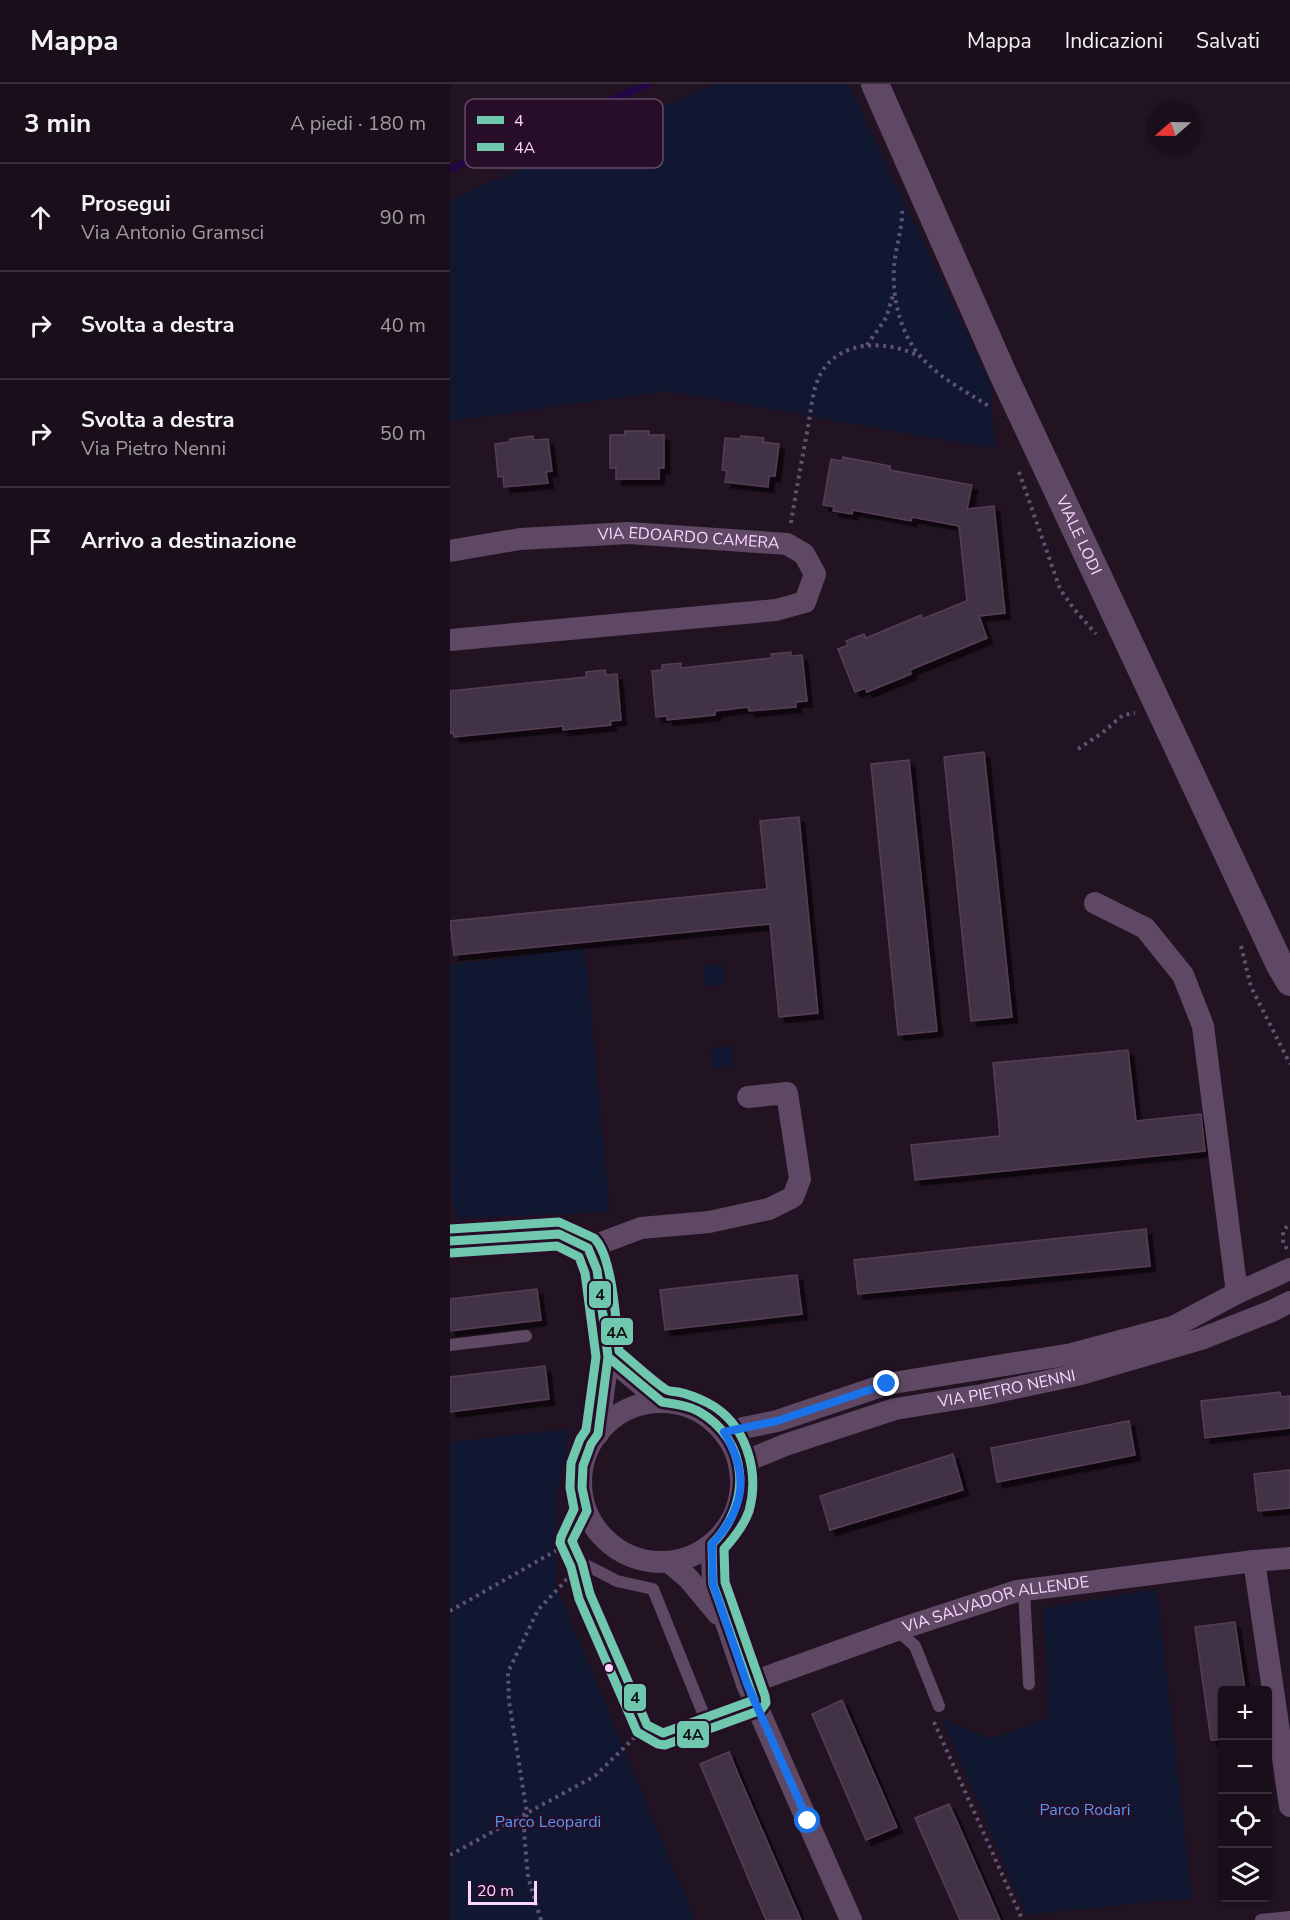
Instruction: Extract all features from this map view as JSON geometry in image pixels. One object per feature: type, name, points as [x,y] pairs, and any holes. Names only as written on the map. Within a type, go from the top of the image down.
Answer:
[{"type":"street","name":"VIALE LODI","points":[[875,84],[1004,374],[1285,973]]},
{"type":"street","name":"VIA EDOARDO CAMERA","points":[[450,551],[520,538],[629,533],[787,544],[804,554],[814,574],[805,602],[776,610],[450,640]]},
{"type":"street","points":[[1095,903],[1145,928],[1183,975],[1203,1026],[1237,1293]]},
{"type":"street","points":[[1285,973],[1290,992]]},
{"type":"street","points":[[588,1248],[641,1228],[709,1222],[769,1209],[793,1197],[800,1179],[787,1093],[748,1097]]},
{"type":"street","points":[[450,1242],[559,1234],[588,1248],[597,1270],[608,1357],[597,1434]]},
{"type":"street","name":"VIA PIETRO NENNI","points":[[1263,1281],[1290,1255]]},
{"type":"street","name":"VIA PIETRO NENNI","points":[[724,1432],[777,1421],[887,1384],[1072,1354],[1173,1327],[1237,1293],[1290,1269]]},
{"type":"street","name":"VIA PIETRO NENNI","points":[[739,1464],[785,1445],[895,1410],[982,1395],[1081,1374],[1201,1339],[1284,1306]]},
{"type":"street","points":[[608,1357],[662,1402]]},
{"type":"street","points":[[662,1402],[677,1404],[703,1414],[724,1432],[739,1464],[741,1486],[737,1508],[727,1528],[712,1544],[692,1556],[669,1562],[652,1562],[635,1558],[619,1550],[595,1526],[586,1510],[582,1488],[583,1466],[597,1434],[611,1420],[627,1410],[648,1403],[662,1402]]},
{"type":"street","points":[[712,1544],[713,1584],[750,1692],[851,1920]]},
{"type":"street","name":"VIA SALVADOR ALLENDE","points":[[750,1692],[897,1630],[1024,1590],[1290,1558]]},
{"type":"street","points":[[1254,1561],[1290,1806]]},
{"type":"street","points":[[669,1562],[688,1578],[729,1627]]},
{"type":"lane","points":[[450,1345],[526,1336]]},
{"type":"lane","points":[[586,1510],[572,1541],[582,1563],[590,1594],[647,1725],[663,1733],[705,1718],[750,1692]]},
{"type":"lane","points":[[582,1563],[617,1581],[653,1589],[705,1718]]},
{"type":"lane","points":[[1024,1590],[1029,1684]]},
{"type":"lane","points":[[897,1630],[915,1646],[939,1706]]},
{"type":"lane","points":[[1261,1920],[1290,1917]]},
{"type":"path","points":[[901,201],[902,217],[895,253],[894,292],[900,318],[910,341],[921,358]]},
{"type":"path","points":[[867,345],[886,318],[894,292]]},
{"type":"path","points":[[787,544],[813,399],[819,378],[831,359],[853,348],[867,345],[906,349],[921,358],[940,375],[997,411]]},
{"type":"path","points":[[1018,470],[1060,589],[1101,640]]},
{"type":"path","points":[[1078,749],[1123,715],[1160,708]]},
{"type":"path","points":[[1241,945],[1251,987],[1290,1064]]},
{"type":"path","points":[[1290,1222],[1283,1231],[1283,1243],[1290,1255]]},
{"type":"path","points":[[450,1611],[572,1541]]},
{"type":"path","points":[[541,1920],[528,1877],[524,1832],[527,1813],[510,1701],[508,1672],[538,1610],[582,1563]]},
{"type":"path","points":[[939,1706],[931,1716],[1022,1918]]},
{"type":"path","points":[[450,1856],[595,1776],[647,1725]]},
{"type":"green space","points":[[714,84],[848,84],[990,382],[995,449],[668,391],[450,421],[450,200],[523,168],[663,168],[663,106]]},
{"type":"green space","points":[[585,948],[610,1212],[455,1219],[450,1171],[450,965]]},
{"type":"green space","points":[[723,964],[725,984],[705,986],[703,966]]},
{"type":"green space","points":[[731,1046],[733,1066],[713,1068],[711,1048]]},
{"type":"green space","name":"Parco Leopardi","points":[[570,1429],[558,1489],[555,1583],[695,1920],[450,1920],[450,1442]]},
{"type":"green space","name":"Parco Rodari","points":[[1157,1589],[1192,1898],[1026,1915],[942,1718],[991,1739],[1048,1718],[1044,1608]]},
{"type":"building","points":[[625,431],[649,431],[649,435],[664,435],[664,468],[659,468],[659,479],[616,479],[616,468],[610,468],[610,435],[625,435]]},
{"type":"building","points":[[533,436],[533,440],[548,439],[552,471],[546,472],[548,483],[504,487],[503,476],[498,477],[495,444],[510,442],[510,439]]},
{"type":"building","points":[[741,436],[764,438],[763,442],[779,444],[775,476],[769,476],[768,487],[725,482],[727,471],[722,470],[725,438],[740,439]]},
{"type":"building","points":[[843,457],[890,466],[890,470],[972,485],[967,509],[994,506],[1005,613],[979,616],[987,638],[910,670],[911,674],[867,692],[865,688],[855,692],[838,649],[848,645],[846,641],[864,634],[866,638],[921,615],[922,619],[967,601],[959,526],[912,517],[911,521],[853,510],[852,514],[833,511],[834,507],[823,505],[831,459],[842,461]]},
{"type":"building","points":[[791,652],[791,656],[802,655],[807,701],[796,702],[796,707],[749,711],[748,707],[715,711],[715,715],[667,720],[667,716],[656,717],[652,671],[662,670],[662,665],[681,663],[681,668],[772,658],[771,654]]},
{"type":"building","points":[[605,670],[606,675],[617,674],[621,720],[610,721],[611,725],[563,730],[563,726],[454,737],[453,732],[450,733],[450,691],[586,677],[586,672]]},
{"type":"building","points":[[984,752],[1012,1017],[971,1021],[944,757]]},
{"type":"building","points":[[909,760],[937,1031],[898,1035],[871,764]]},
{"type":"building","points":[[799,817],[818,1013],[779,1017],[770,924],[454,955],[450,921],[767,889],[760,821]]},
{"type":"building","points":[[1128,1050],[1136,1121],[1201,1114],[1205,1151],[915,1180],[911,1145],[1000,1136],[993,1063]]},
{"type":"building","points":[[1146,1229],[1150,1266],[858,1294],[854,1260]]},
{"type":"building","points":[[797,1275],[802,1314],[665,1330],[660,1290]]},
{"type":"building","points":[[537,1289],[541,1320],[450,1331],[450,1299]]},
{"type":"building","points":[[545,1366],[549,1399],[450,1412],[450,1377]]},
{"type":"building","points":[[1280,1392],[1281,1397],[1290,1396],[1290,1428],[1205,1438],[1201,1401]]},
{"type":"building","points":[[1129,1421],[1135,1455],[997,1482],[991,1448]]},
{"type":"building","points":[[953,1454],[963,1490],[830,1530],[820,1496]]},
{"type":"building","points":[[1290,1470],[1290,1508],[1258,1511],[1254,1474]]},
{"type":"building","points":[[1235,1622],[1244,1686],[1218,1686],[1218,1740],[1211,1740],[1195,1627]]},
{"type":"building","points":[[842,1700],[897,1827],[866,1840],[812,1714]]},
{"type":"building","points":[[729,1752],[801,1920],[766,1920],[700,1764]]},
{"type":"building","points":[[949,1804],[1000,1920],[960,1920],[915,1818]]},
{"type":"waterway","points":[[613,99],[648,84]]},
{"type":"waterway","points":[[450,169],[465,163]]},
{"type":"transit line","name":"4A","points":[[450,1229],[559,1222],[594,1238],[606,1259],[615,1308],[619,1351],[667,1390],[708,1403],[721,1412],[741,1435],[751,1465],[752,1496],[744,1521],[724,1549],[725,1582],[765,1696],[766,1703],[761,1710],[665,1745],[658,1744],[637,1732],[579,1599],[571,1567],[560,1543],[574,1509],[570,1488],[571,1463],[586,1430],[596,1357],[585,1273],[579,1257],[557,1246],[451,1253]]},
{"type":"transit line","name":"4","points":[[450,1241],[559,1234],[588,1248],[597,1270],[608,1357],[598,1434],[591,1444],[583,1466],[582,1488],[587,1511],[572,1541],[582,1563],[590,1594],[647,1725],[663,1733],[754,1700]]},
{"type":"transit line","name":"4","points":[[603,1314],[608,1357],[662,1402]]},
{"type":"transit line","name":"4","points":[[662,1402],[698,1411],[715,1423],[728,1438],[736,1455],[740,1473],[739,1492],[734,1510],[725,1528],[712,1544]]},
{"type":"transit line","name":"4","points":[[712,1544],[713,1584],[754,1700]]},
{"type":"route","points":[[808,1821],[747,1684],[713,1584],[712,1544],[727,1528],[737,1508],[741,1486],[739,1464],[724,1432],[777,1421],[887,1384]]}]
